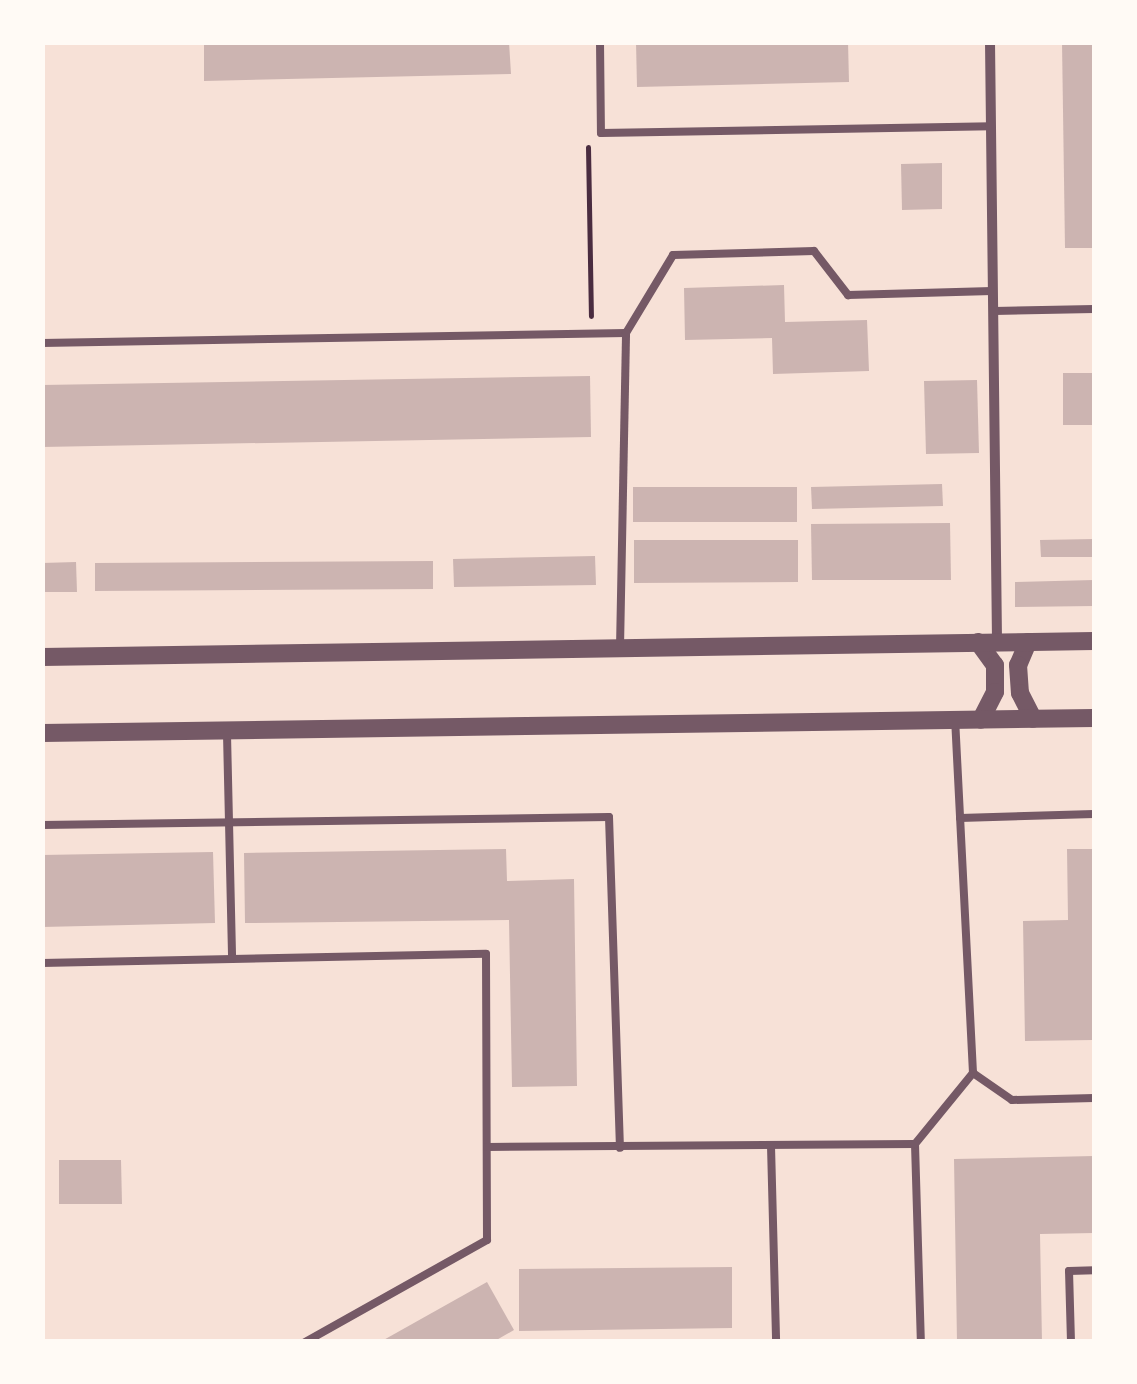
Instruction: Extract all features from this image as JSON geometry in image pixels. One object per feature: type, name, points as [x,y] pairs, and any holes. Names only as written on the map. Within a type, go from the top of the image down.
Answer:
[{"type":"street","points":[[981,720],[995,692],[994,665],[987,642],[994,312],[990,42]]},
{"type":"street","points":[[42,657],[1094,641]]},
{"type":"street","points":[[1028,642],[1018,665],[1020,692],[1033,719]]},
{"type":"street","points":[[42,733],[1094,718]]},
{"type":"lane","points":[[600,42],[602,133],[991,126]]},
{"type":"lane","points":[[620,648],[626,333],[672,256],[814,252],[848,295],[992,291]]},
{"type":"lane","points":[[994,312],[1094,309]]},
{"type":"lane","points":[[42,343],[626,333]]},
{"type":"lane","points":[[921,1342],[915,1144],[973,1073],[954,721]]},
{"type":"lane","points":[[227,731],[232,959]]},
{"type":"lane","points":[[960,818],[1094,814]]},
{"type":"lane","points":[[42,825],[609,817],[620,1148]]},
{"type":"lane","points":[[42,963],[486,954],[487,1240],[305,1342]]},
{"type":"lane","points":[[973,1073],[1012,1100],[1094,1098]]},
{"type":"lane","points":[[487,1146],[915,1144]]},
{"type":"lane","points":[[771,1146],[776,1342]]},
{"type":"lane","points":[[1071,1342],[1069,1271],[1094,1270]]},
{"type":"building","points":[[204,42],[509,42],[511,74],[204,81]]},
{"type":"building","points":[[636,42],[848,42],[849,82],[637,87]]},
{"type":"building","points":[[1062,42],[1094,42],[1094,248],[1065,248]]},
{"type":"building","points":[[942,163],[942,209],[902,210],[901,164]]},
{"type":"building","points":[[784,285],[785,322],[867,320],[869,371],[773,374],[772,338],[685,340],[684,288]]},
{"type":"building","points":[[1063,373],[1094,373],[1094,425],[1063,425]]},
{"type":"building","points":[[590,376],[591,437],[42,447],[42,385]]},
{"type":"building","points":[[977,380],[979,453],[926,454],[924,381]]},
{"type":"building","points":[[942,484],[943,506],[812,509],[811,487]]},
{"type":"building","points":[[633,487],[797,487],[797,522],[633,522]]},
{"type":"building","points":[[950,523],[951,580],[812,580],[811,524]]},
{"type":"building","points":[[1094,539],[1094,557],[1041,557],[1040,540]]},
{"type":"building","points":[[634,540],[798,540],[798,582],[634,583]]},
{"type":"building","points":[[595,556],[596,585],[454,587],[453,559]]},
{"type":"building","points":[[433,561],[433,589],[95,591],[95,563]]},
{"type":"building","points":[[76,562],[77,592],[42,592],[42,563]]},
{"type":"building","points":[[1094,580],[1094,606],[1015,607],[1015,582]]},
{"type":"building","points":[[506,849],[507,881],[574,879],[577,1086],[512,1087],[509,920],[245,923],[244,853]]},
{"type":"building","points":[[1067,849],[1094,849],[1093,1040],[1025,1041],[1023,921],[1068,920]]},
{"type":"building","points":[[213,852],[215,923],[42,927],[42,855]]},
{"type":"building","points":[[1094,1156],[1094,1233],[1040,1234],[1042,1342],[957,1342],[954,1159]]},
{"type":"building","points":[[59,1160],[121,1160],[122,1204],[59,1204]]},
{"type":"building","points":[[732,1267],[732,1328],[519,1331],[519,1269]]},
{"type":"building","points":[[487,1282],[514,1330],[493,1342],[380,1342]]}]
